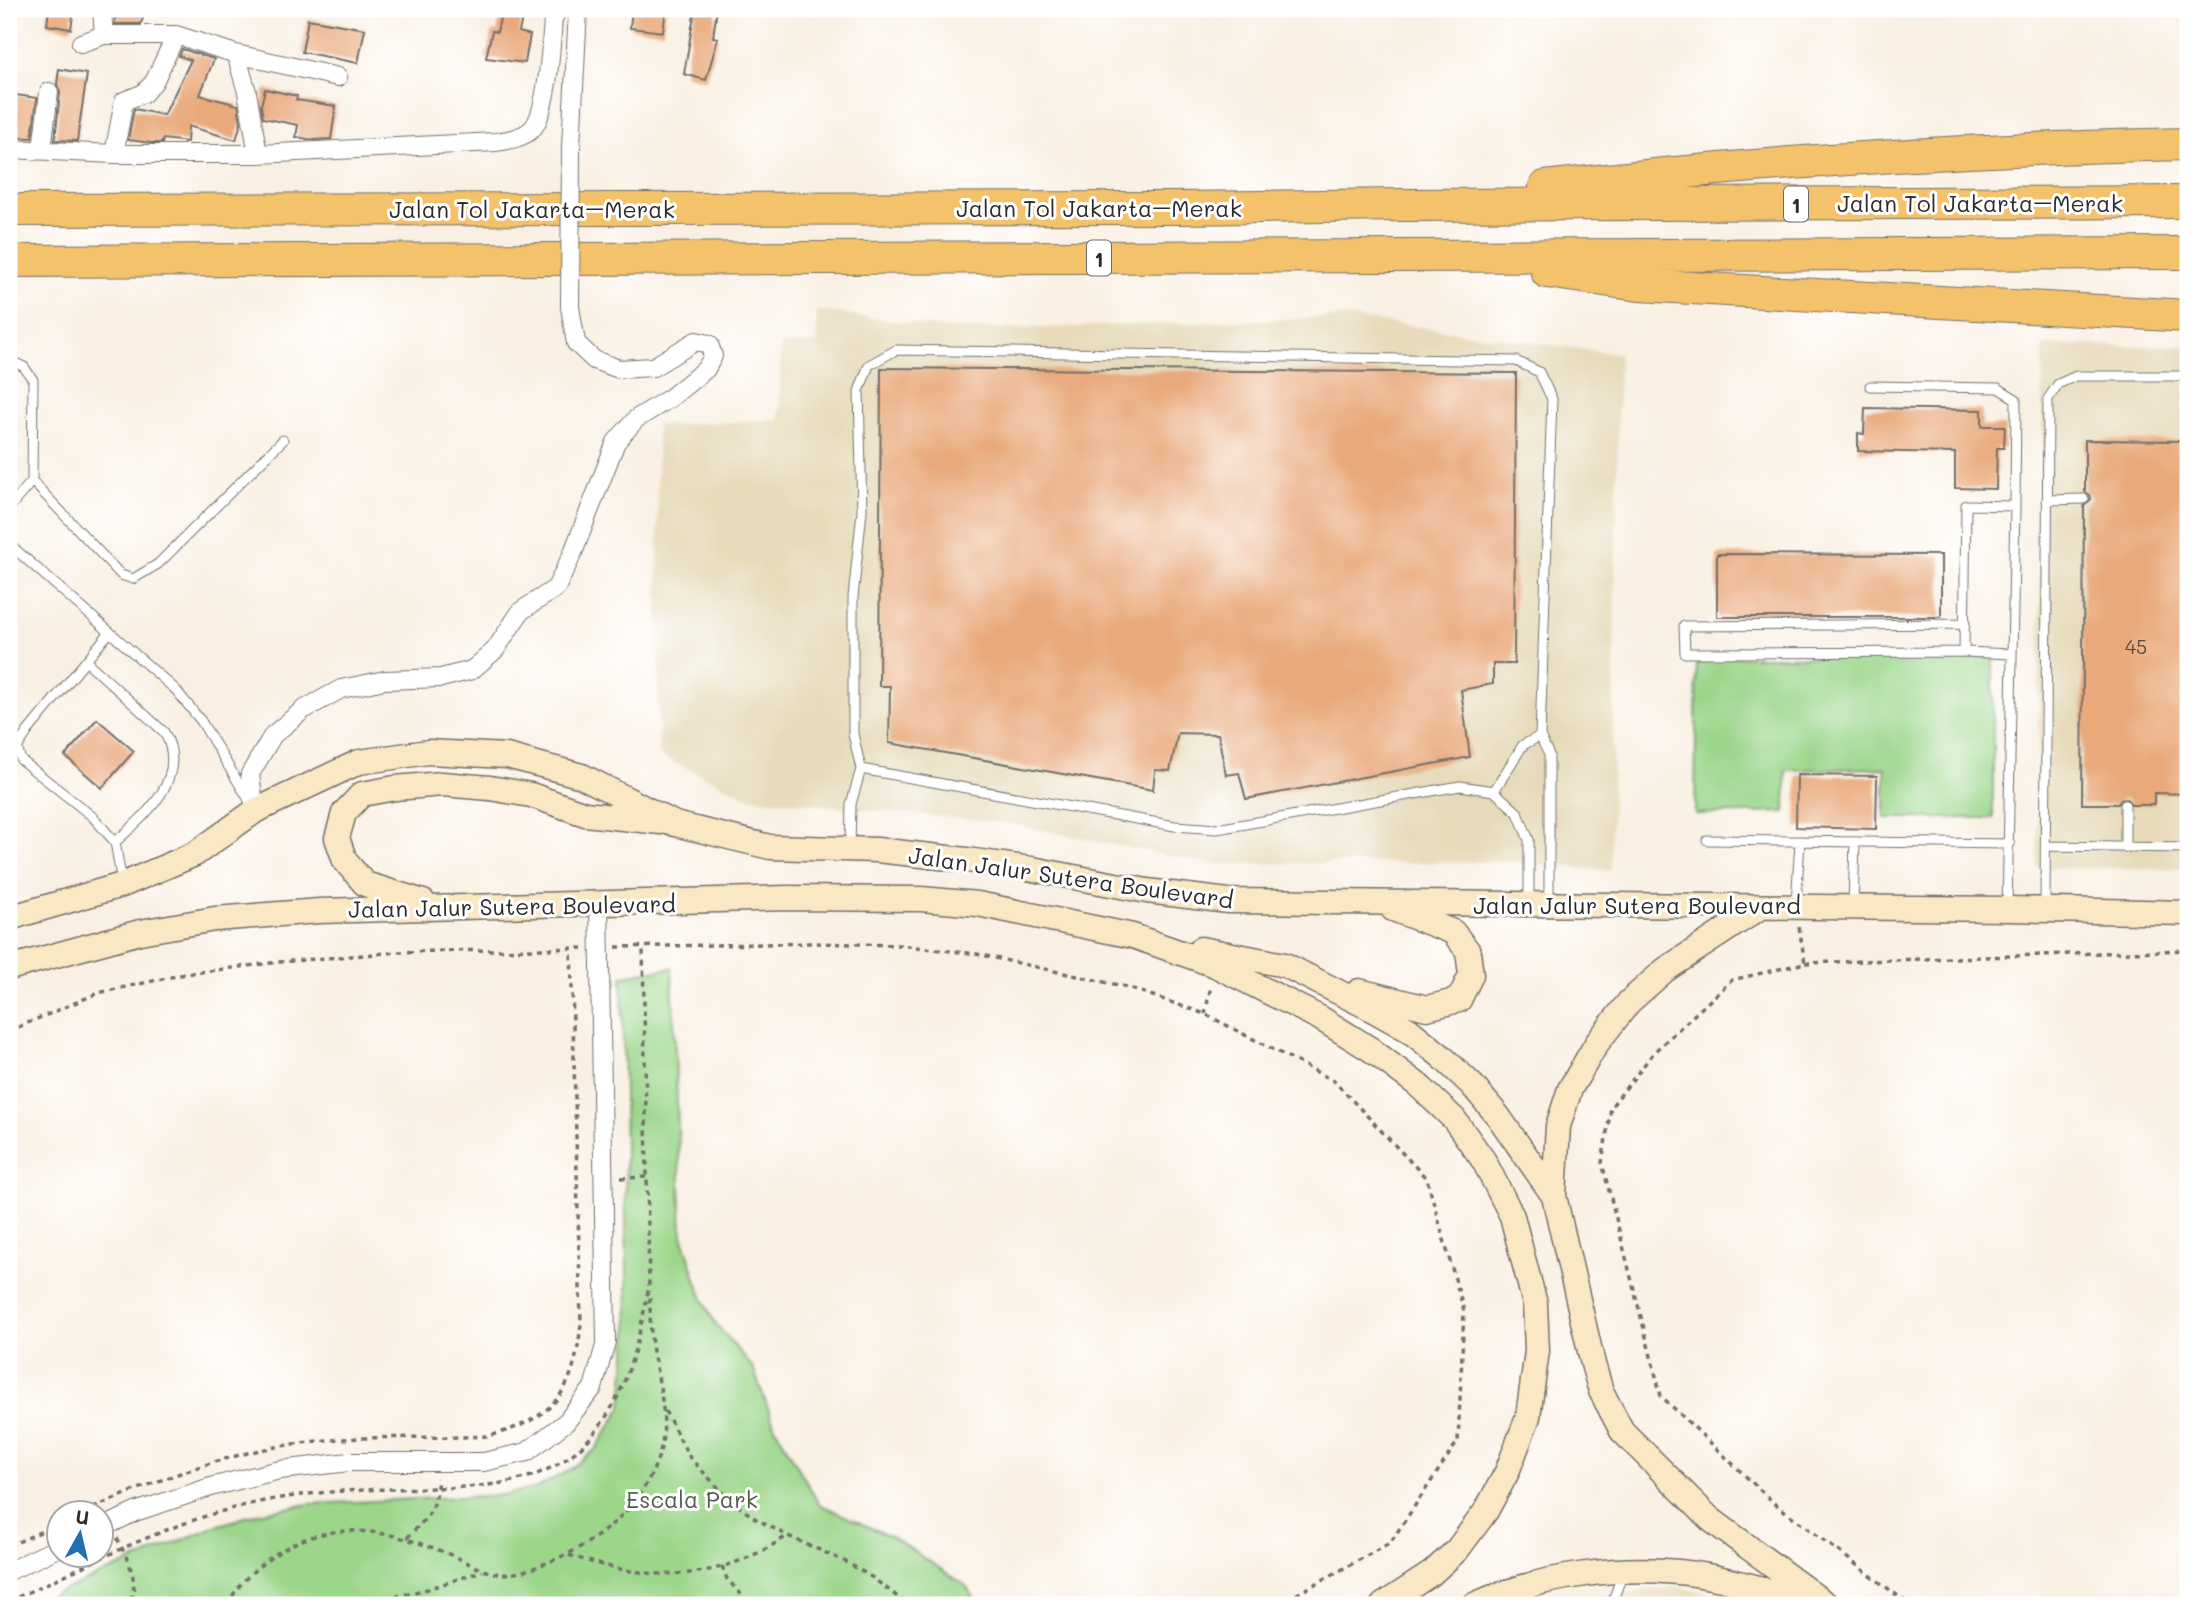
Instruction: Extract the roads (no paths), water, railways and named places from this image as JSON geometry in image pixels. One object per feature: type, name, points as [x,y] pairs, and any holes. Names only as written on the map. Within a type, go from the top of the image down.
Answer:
[{"type":"highway","points":[[1405,205],[1665,173],[1796,161],[2054,147],[2188,144]]},
{"type":"highway","name":"Jalan Tol Jakarta–Merak","points":[[9,210],[1175,208],[2188,202]]},
{"type":"highway","name":"1","points":[[9,261],[2188,253]]},
{"type":"highway","points":[[1445,257],[1639,285],[2188,316]]},
{"type":"main road","name":"Jalan Jalur Sutera Boulevard","points":[[9,918],[122,885],[195,854],[255,811],[359,762],[428,752],[507,756],[582,776],[675,824],[770,847],[850,849],[967,859],[1147,891],[1228,901],[2188,913]]},
{"type":"main road","points":[[441,907],[365,884],[345,861],[337,838],[344,813],[362,794],[442,784],[490,788],[531,795],[585,814],[675,824]]},
{"type":"main road","name":"Jalan Jalur Sutera Boulevard","points":[[9,968],[140,932],[215,919],[319,911],[786,898],[921,900],[978,904],[1133,936],[1215,965],[1320,1018],[1370,1049],[1418,1085],[1454,1119],[1484,1161],[1512,1216],[1535,1304],[1537,1351],[1528,1417],[1507,1472],[1492,1502],[1457,1550],[1432,1573],[1383,1605]]},
{"type":"main road","points":[[1133,936],[1285,965],[1375,997],[1427,1008],[1459,1000],[1471,975],[1468,951],[1453,932],[1392,908],[1337,903]]},
{"type":"main road","points":[[1761,907],[1665,970],[1629,1002],[1597,1042],[1570,1089],[1558,1126],[1554,1196],[1592,1364],[1601,1391],[1622,1431],[1710,1519],[1825,1605]]},
{"type":"main road","points":[[1285,965],[1409,1030],[1441,1056],[1472,1085],[1498,1116],[1554,1196]]},
{"type":"main road","points":[[1479,1604],[1539,1583],[1624,1571],[1665,1571],[1697,1574],[1825,1605]]},
{"type":"street","points":[[102,9],[104,35]]},
{"type":"street","points":[[9,149],[114,154],[258,154],[496,142],[518,138],[532,129],[542,114],[554,19],[558,9]]},
{"type":"street","points":[[255,811],[250,774],[273,735],[303,710],[341,689],[385,680],[441,678],[472,670],[495,650],[521,611],[556,587],[572,555],[616,442],[636,419],[670,398],[706,369],[713,356],[709,344],[696,341],[653,367],[619,369],[594,360],[576,343],[570,307],[571,147],[578,9]]},
{"type":"street","points":[[81,43],[104,35],[176,35],[236,54],[338,77]]},
{"type":"street","points":[[114,154],[124,101],[144,93],[154,82],[176,35]]},
{"type":"street","points":[[236,54],[247,92],[258,154]]},
{"type":"street","points":[[43,149],[49,92]]},
{"type":"street","points":[[116,1521],[135,1512],[214,1486],[280,1470],[349,1462],[484,1462],[527,1452],[566,1422],[593,1388],[606,1342],[599,904]]},
{"type":"street","points":[[9,1571],[46,1554]]},
{"type":"lane","points":[[850,849],[851,804],[861,769],[853,734],[853,597],[862,511],[859,391],[869,365],[896,350],[1516,361],[1539,372],[1552,399],[1540,736],[1549,755],[1539,904]]},
{"type":"lane","points":[[9,360],[24,367],[33,380],[32,481],[9,508]]},
{"type":"lane","points":[[2045,910],[2048,399],[2058,384],[2076,376],[2188,376]]},
{"type":"lane","points":[[1870,386],[1998,388],[2016,399],[2007,909]]},
{"type":"lane","points":[[32,481],[121,575],[133,579],[158,564],[283,440]]},
{"type":"lane","points":[[2047,500],[2084,499]]},
{"type":"lane","points":[[1964,652],[1966,505],[2015,506]]},
{"type":"lane","points":[[9,544],[176,690],[201,721],[255,811]]},
{"type":"lane","points":[[1965,624],[1684,626],[1685,653],[2012,654]]},
{"type":"lane","points":[[109,633],[17,748],[18,756],[93,817],[115,842],[122,885]]},
{"type":"lane","points":[[86,661],[164,732],[170,743],[172,757],[166,788],[142,819],[115,842]]},
{"type":"lane","points":[[1494,790],[1523,745],[1540,736]]},
{"type":"lane","points":[[861,769],[1175,826],[1217,829],[1460,786],[1494,790],[1518,813],[1529,840],[1539,904]]},
{"type":"lane","points":[[2125,804],[2125,847]]},
{"type":"lane","points":[[1707,840],[2010,844]]},
{"type":"lane","points":[[1796,906],[1800,841]]},
{"type":"lane","points":[[1853,907],[1855,842]]},
{"type":"lane","points":[[2046,846],[2188,848]]},
{"type":"lane","points":[[1611,1605],[1624,1571]]},
{"type":"park label","name":"Escala Park","points":[[692,1499]]}]
